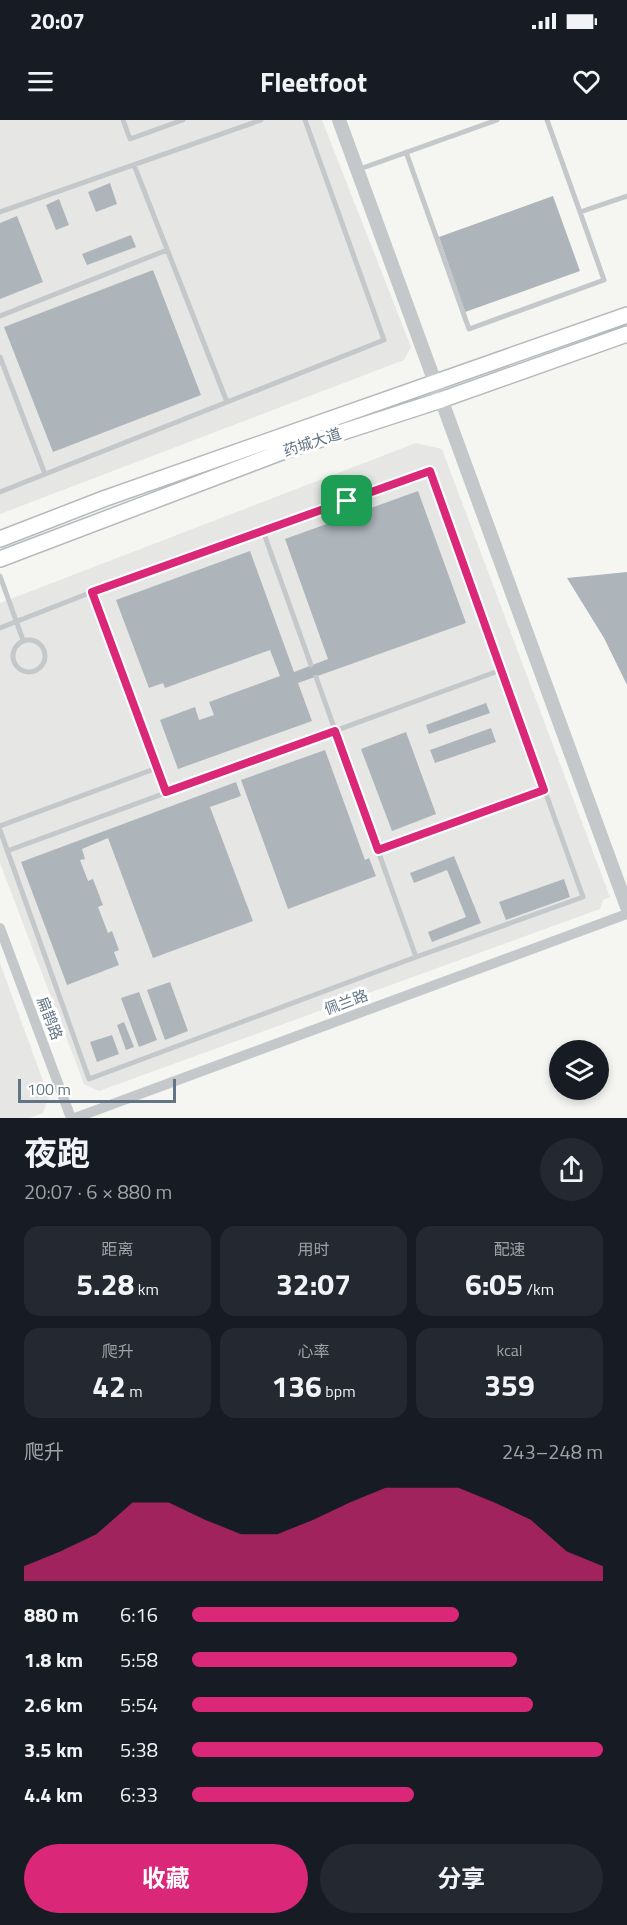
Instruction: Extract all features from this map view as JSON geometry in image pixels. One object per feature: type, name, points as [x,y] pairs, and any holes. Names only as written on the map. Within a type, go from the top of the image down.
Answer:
[{"type":"main road","name":"药城大道","points":[[0,539],[106,498],[627,315]]},
{"type":"main road","name":"药城大道","points":[[0,559],[286,450],[441,400],[627,334]]},
{"type":"street","points":[[339,120],[627,907]]},
{"type":"street","name":"佩兰路","points":[[73,1118],[627,914]]},
{"type":"street","name":"扁鹊路","points":[[0,928],[73,1118]]},
{"type":"lane","points":[[123,120],[130,139],[183,120]]},
{"type":"lane","points":[[0,212],[261,120]]},
{"type":"lane","points":[[0,492],[384,339],[304,120]]},
{"type":"lane","points":[[357,170],[497,120]]},
{"type":"lane","points":[[406,152],[468,329],[604,280],[547,120]]},
{"type":"lane","points":[[134,165],[227,402]]},
{"type":"lane","points":[[580,212],[627,196]]},
{"type":"lane","points":[[0,315],[167,250]]},
{"type":"lane","points":[[0,357],[45,474]]},
{"type":"lane","points":[[0,628],[92,592],[430,471],[583,897],[89,1079],[0,828],[157,768]]},
{"type":"lane","points":[[263,531],[311,665]]},
{"type":"lane","points":[[0,576],[23,640]]},
{"type":"lane","points":[[92,592],[166,792]]},
{"type":"lane","points":[[23,640],[34,640],[45,650],[43,665],[35,671],[20,669],[14,661],[13,651],[23,640]]},
{"type":"lane","points":[[7,850],[501,670]]},
{"type":"lane","points":[[316,677],[416,957]]},
{"type":"lane","points":[[378,850],[544,790]]},
{"type":"shaded area","points":[[0,120],[322,120],[411,347],[404,360],[0,514]]},
{"type":"shaded area","points":[[416,443],[442,449],[610,897],[603,900],[600,909],[99,1091],[84,1084],[0,863],[0,603]]},
{"type":"shaded area","points":[[0,963],[49,1097],[43,1113],[29,1118],[0,1118]]},
{"type":"building","points":[[110,183],[117,204],[96,212],[88,192]]},
{"type":"building","points":[[553,196],[580,271],[465,312],[439,237]]},
{"type":"building","points":[[59,199],[69,225],[56,230],[46,205]]},
{"type":"building","points":[[17,216],[43,282],[0,299],[0,223]]},
{"type":"building","points":[[131,235],[136,247],[87,265],[82,254]]},
{"type":"building","points":[[153,270],[201,395],[53,452],[4,327]]},
{"type":"building","points":[[418,491],[466,623],[298,683],[312,721],[178,769],[160,720],[195,707],[199,720],[214,715],[209,702],[280,676],[270,650],[165,688],[163,683],[149,688],[116,600],[250,551],[294,672],[328,659],[285,539]]},
{"type":"building","points":[[627,572],[627,685],[604,638],[567,578]]},
{"type":"building","points":[[486,703],[490,713],[429,734],[426,725]]},
{"type":"building","points":[[491,728],[496,742],[435,763],[430,750]]},
{"type":"building","points":[[406,732],[436,814],[392,831],[361,749]]},
{"type":"building","points":[[325,750],[365,860],[369,858],[376,876],[288,909],[241,780]]},
{"type":"building","points":[[236,782],[241,796],[210,807],[253,921],[153,958],[108,838],[82,849],[85,859],[80,860],[88,881],[93,879],[103,905],[98,907],[108,933],[112,931],[119,950],[114,952],[119,965],[67,985],[21,862]]},
{"type":"building","points":[[454,856],[481,923],[432,942],[428,932],[466,917],[447,870],[414,883],[410,873]]},
{"type":"building","points":[[564,879],[570,897],[506,920],[499,902]]},
{"type":"building","points":[[170,982],[188,1031],[165,1040],[147,990]]},
{"type":"building","points":[[139,992],[157,1040],[139,1047],[121,998]]},
{"type":"building","points":[[124,1022],[134,1047],[126,1050],[117,1025]]},
{"type":"building","points":[[112,1035],[119,1054],[97,1062],[90,1042]]},
{"type":"route","points":[[430,471],[544,790],[378,850],[335,731],[166,792],[92,592],[347,501],[430,471]]}]
